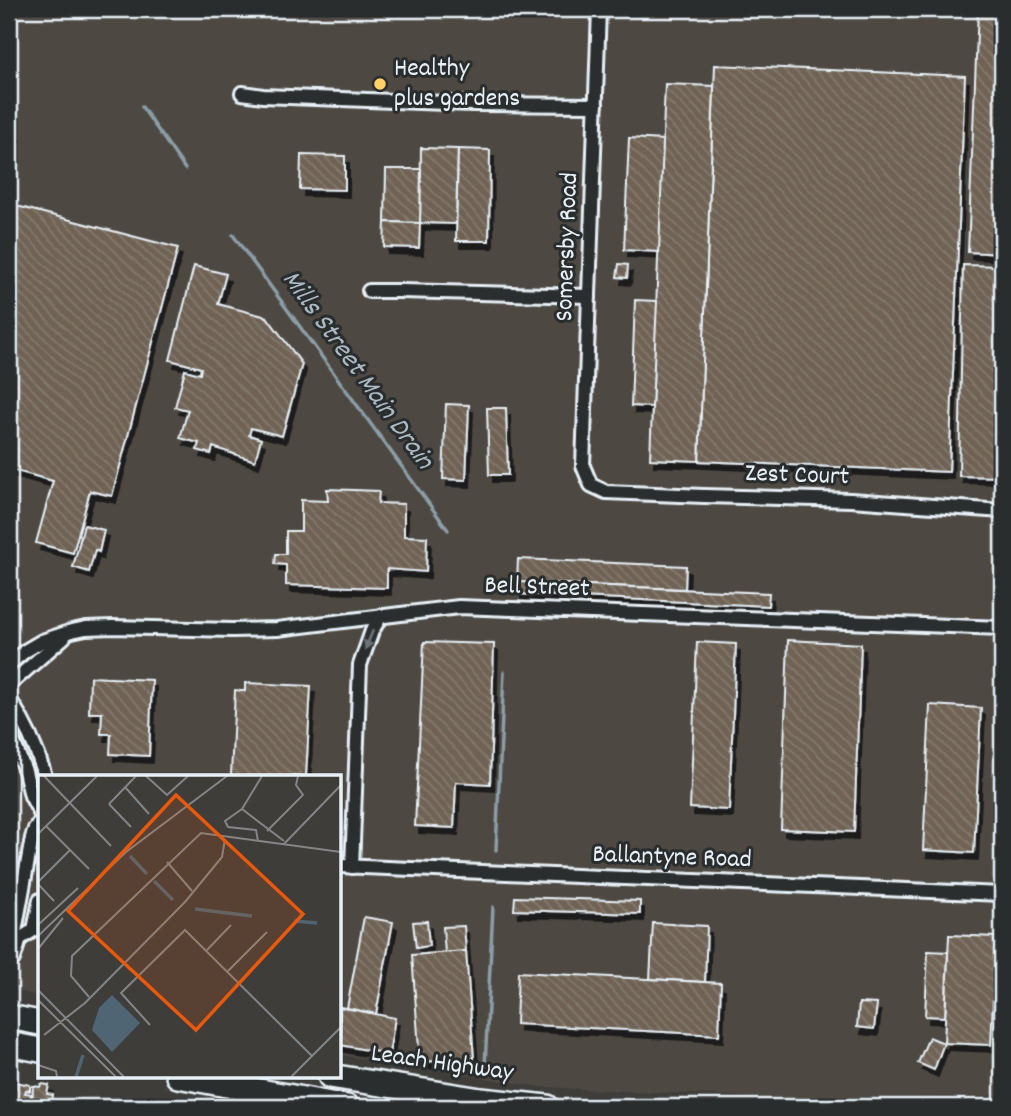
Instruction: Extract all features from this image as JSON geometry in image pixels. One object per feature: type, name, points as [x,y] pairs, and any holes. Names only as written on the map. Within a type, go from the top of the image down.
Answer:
[{"type":"highway","points":[[9,1017],[38,1023]]},
{"type":"highway","points":[[9,1044],[38,1050]]},
{"type":"highway","points":[[189,1078],[347,1107]]},
{"type":"highway","name":"Leach Highway","points":[[341,1078],[481,1100],[547,1107]]},
{"type":"street","name":"Somersby Road","points":[[591,485],[583,466],[600,9]]},
{"type":"street","points":[[242,93],[277,97],[472,104],[596,105]]},
{"type":"street","points":[[369,291],[589,296]]},
{"type":"street","name":"Zest Court","points":[[591,485],[606,492],[850,500],[1002,511]]},
{"type":"street","name":"Bell Street","points":[[9,664],[33,646],[86,628],[277,629],[459,607],[1002,628]]},
{"type":"street","points":[[346,867],[360,665],[372,631],[382,616]]},
{"type":"street","points":[[9,685],[72,631]]},
{"type":"street","points":[[9,698],[30,734],[44,775]]},
{"type":"street","points":[[9,731],[37,808],[38,825],[18,944]]},
{"type":"street","name":"Ballantyne Road","points":[[346,867],[1002,894]]},
{"type":"street","points":[[18,944],[36,926],[38,913]]},
{"type":"shaded area","points":[[9,9],[1002,9],[1002,1096],[779,1098],[541,1087],[341,1055],[341,775],[38,775],[38,996],[9,989]]},
{"type":"building","points":[[978,9],[1002,9],[1002,254],[968,252]]},
{"type":"building","points":[[715,65],[965,76],[949,472],[699,461]]},
{"type":"building","points":[[665,84],[714,86],[699,461],[650,459]]},
{"type":"building","points":[[629,138],[663,140],[659,252],[624,250]]},
{"type":"building","points":[[421,148],[458,149],[456,224],[420,223]]},
{"type":"building","points":[[458,149],[490,150],[489,241],[456,241]]},
{"type":"building","points":[[301,155],[345,156],[345,190],[300,189]]},
{"type":"building","points":[[386,169],[421,169],[420,223],[385,222]]},
{"type":"building","points":[[9,204],[178,248],[112,496],[90,491],[73,553],[36,543],[53,481],[9,469]]},
{"type":"building","points":[[385,222],[420,223],[419,248],[384,247]]},
{"type":"building","points":[[619,264],[628,265],[627,278],[617,277]]},
{"type":"building","points":[[963,265],[1002,266],[1002,477],[959,476]]},
{"type":"building","points":[[194,266],[226,274],[218,304],[267,317],[302,364],[282,436],[251,428],[249,435],[261,439],[255,461],[213,447],[211,454],[197,450],[199,443],[180,438],[188,410],[175,407],[185,370],[200,374],[201,368],[170,360]]},
{"type":"building","points":[[635,300],[657,301],[652,407],[631,406]]},
{"type":"building","points":[[446,404],[469,405],[466,480],[443,479]]},
{"type":"building","points":[[487,408],[506,408],[508,475],[489,475]]},
{"type":"building","points":[[327,489],[379,491],[378,503],[404,504],[404,536],[427,537],[426,572],[387,569],[387,588],[286,585],[286,565],[275,564],[276,554],[286,554],[286,531],[301,531],[301,500],[328,501]]},
{"type":"building","points":[[84,525],[104,530],[99,552],[95,550],[89,572],[73,567]]},
{"type":"building","points":[[518,559],[686,566],[685,589],[517,582]]},
{"type":"building","points":[[517,582],[769,593],[768,606],[517,594]]},
{"type":"building","points":[[788,640],[861,644],[854,832],[781,829]]},
{"type":"building","points":[[424,642],[494,644],[490,784],[456,782],[454,828],[415,826]]},
{"type":"building","points":[[697,642],[736,644],[729,810],[690,808]]},
{"type":"building","points":[[90,677],[152,680],[149,756],[110,754],[111,734],[101,734],[102,713],[89,713]]},
{"type":"building","points":[[245,683],[311,686],[306,775],[231,775],[235,690],[245,691]]},
{"type":"building","points":[[930,705],[981,708],[974,853],[923,850]]},
{"type":"building","points":[[515,897],[640,901],[640,914],[514,910]]},
{"type":"building","points":[[364,917],[393,922],[376,1014],[347,1008]]},
{"type":"building","points":[[427,921],[429,946],[416,948],[413,922]]},
{"type":"building","points":[[653,923],[707,926],[705,982],[650,979]]},
{"type":"building","points":[[464,926],[466,951],[445,953],[443,927]]},
{"type":"building","points":[[949,935],[996,937],[991,1045],[944,1043]]},
{"type":"building","points":[[466,951],[474,1059],[420,1062],[412,955]]},
{"type":"building","points":[[928,951],[948,952],[945,1017],[925,1016]]},
{"type":"building","points":[[518,972],[721,983],[719,1035],[516,1024]]},
{"type":"building","points":[[859,1003],[877,1004],[874,1029],[857,1027]]},
{"type":"building","points":[[341,1007],[395,1018],[389,1054],[341,1045]]},
{"type":"building","points":[[929,1037],[944,1043],[934,1070],[918,1063]]},
{"type":"building","points":[[16,1082],[30,1085],[30,1091],[26,1090],[25,1093],[31,1094],[26,1107],[12,1107],[10,1104],[12,1088],[16,1088]]},
{"type":"building","points":[[41,1084],[49,1085],[47,1094],[53,1095],[51,1107],[32,1106],[33,1086],[40,1087]]},
{"type":"waterway","name":"Mills Street Main Drain","points":[[69,9],[74,15]]},
{"type":"waterway","points":[[142,107],[185,169]]},
{"type":"waterway","name":"Mills Street Main Drain","points":[[233,235],[448,530]]},
{"type":"waterway","name":"Mills Street Main Drain","points":[[496,850],[504,672]]},
{"type":"waterway","name":"Mills Street Main Drain","points":[[485,1066],[493,907]]},
{"type":"place","name":"Healthy plus gardens","points":[[380,84]]}]
